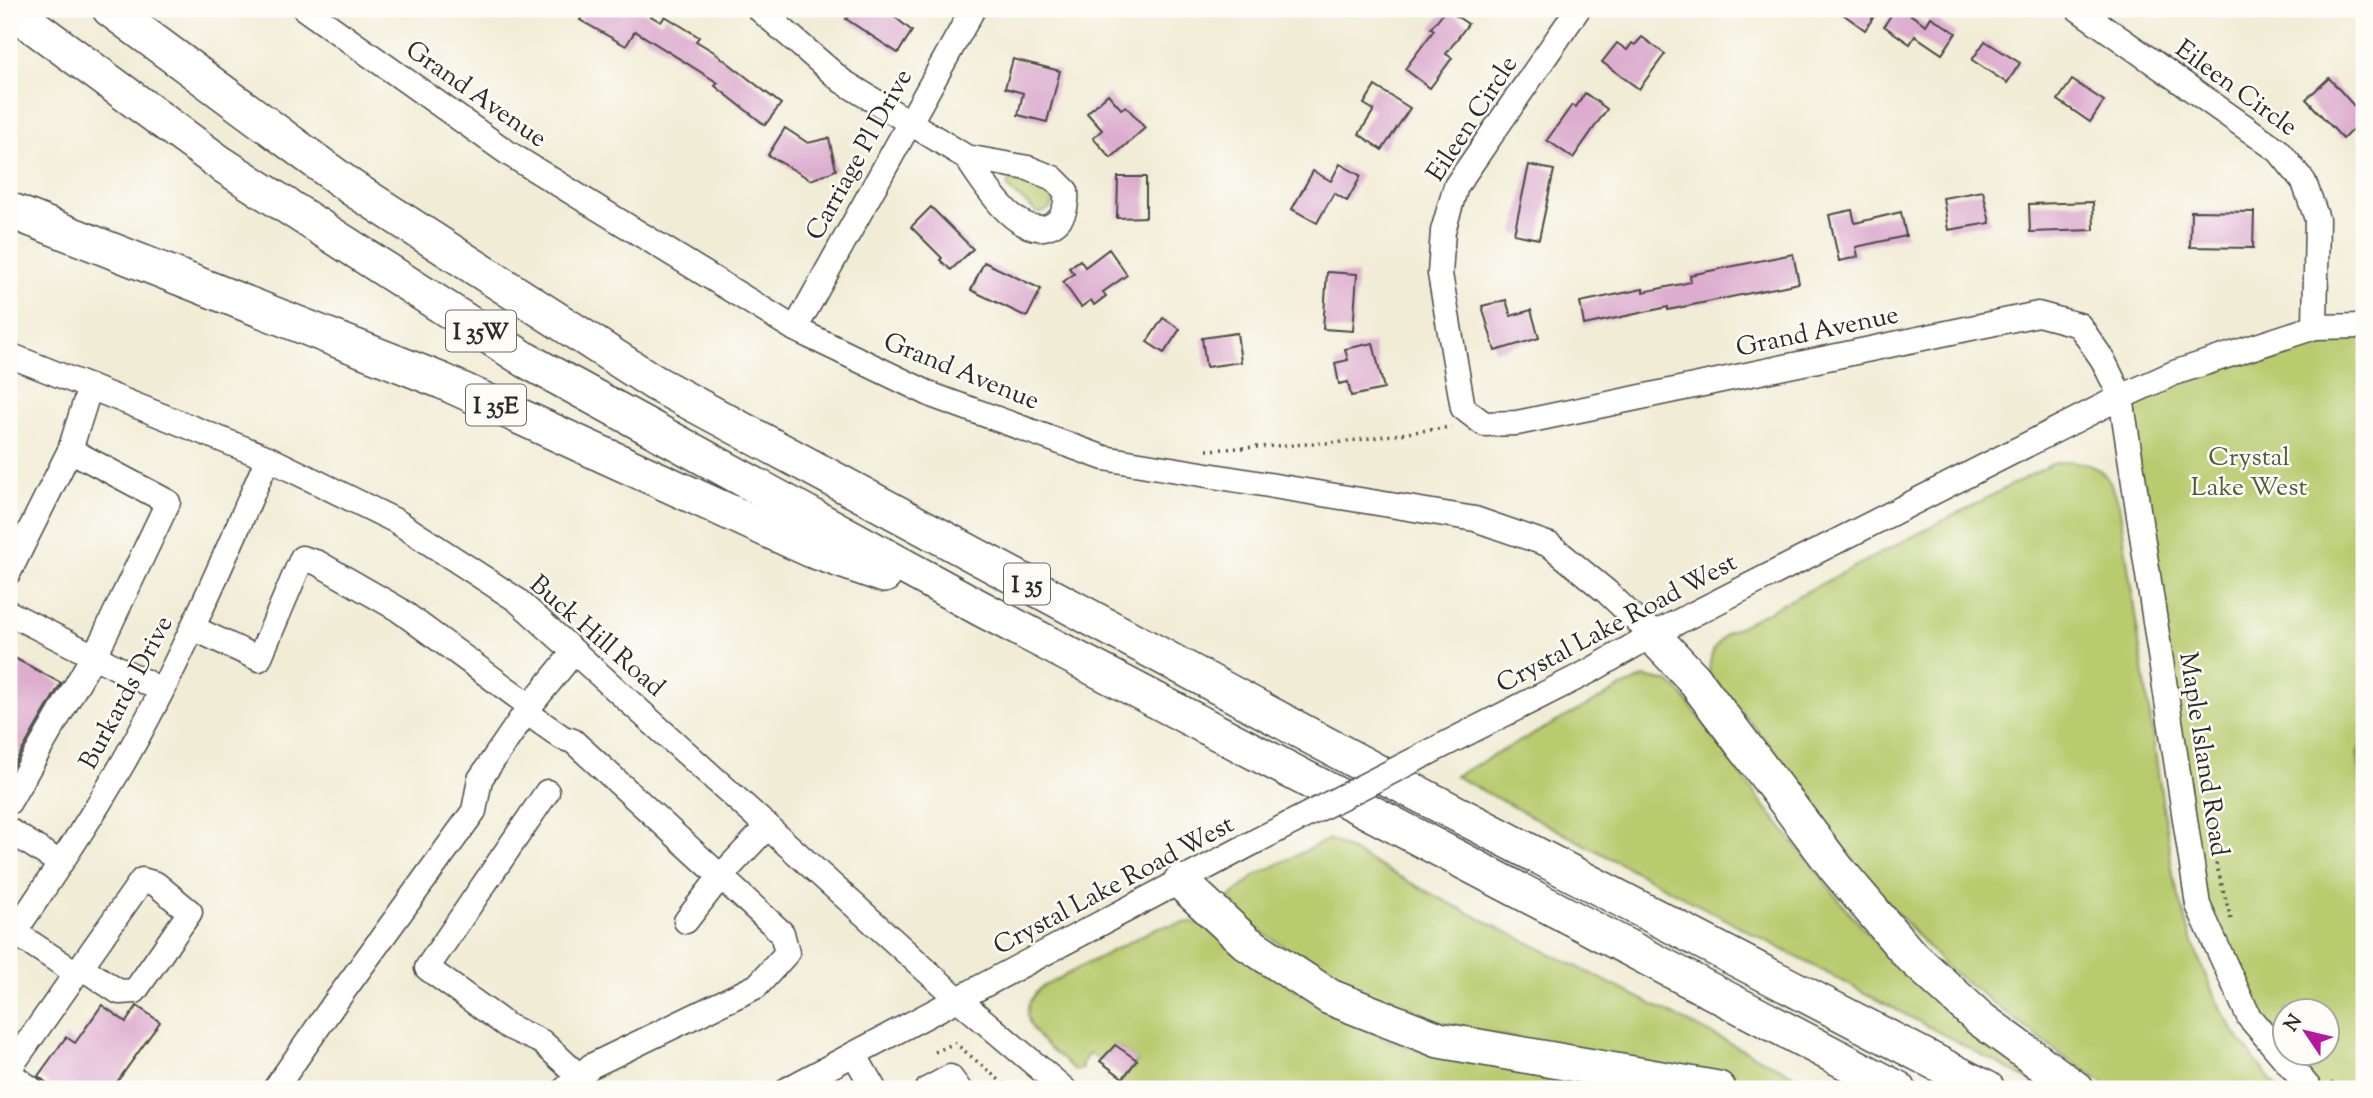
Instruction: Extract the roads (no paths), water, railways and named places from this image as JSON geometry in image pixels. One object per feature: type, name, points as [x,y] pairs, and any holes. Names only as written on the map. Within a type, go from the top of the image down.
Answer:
[{"type":"highway","name":"I 35W","points":[[10,9],[220,163],[526,360],[980,608]]},
{"type":"highway","name":"I 35","points":[[110,9],[352,188],[655,383],[1390,779],[1987,1089]]},
{"type":"highway","name":"I 35E","points":[[9,209],[442,381],[812,550],[980,608]]},
{"type":"highway","name":"I 35","points":[[980,608],[1898,1089]]},
{"type":"highway","points":[[1652,635],[1693,678],[1836,868],[1908,953],[1979,1018],[2076,1089]]},
{"type":"highway","points":[[1181,882],[1247,943],[1330,997],[1439,1040],[1718,1089]]},
{"type":"street","name":"Grand Avenue","points":[[305,9],[508,153],[795,329],[934,396],[1104,458],[1475,519],[1550,545],[1607,592],[1652,635]]},
{"type":"street","points":[[759,9],[842,81],[966,158]]},
{"type":"street","name":"Carriage Pl Drive","points":[[795,329],[973,9]]},
{"type":"street","name":"Eileen Circle","points":[[1479,421],[1462,408],[1440,274],[1443,231],[1456,186],[1578,9]]},
{"type":"street","name":"Eileen Circle","points":[[2078,9],[2279,151],[2304,182],[2317,219],[2315,327]]},
{"type":"street","name":"Grand Avenue","points":[[1479,421],[1517,423],[2038,314],[2079,325],[2103,360],[2121,397]]},
{"type":"street","name":"Crystal Lake Road West","points":[[788,1089],[1258,841],[1590,671],[1652,635],[2121,397],[2174,373],[2315,327],[2364,326]]},
{"type":"street","name":"Buck Hill Road","points":[[9,355],[268,458],[396,521],[517,600],[1055,1087]]},
{"type":"street","points":[[9,572],[70,450],[90,387]]},
{"type":"street","name":"Maple Island Road","points":[[2121,397],[2199,905],[2249,1017],[2310,1089]]},
{"type":"street","points":[[9,802],[93,657],[168,502],[70,450]]},
{"type":"street","name":"Burkards Drive","points":[[11,936],[117,774],[193,628],[268,458]]},
{"type":"street","points":[[193,628],[259,659],[302,558],[318,563],[398,609],[563,738],[573,741],[782,933],[787,953],[757,986],[591,1066],[572,1083],[541,1042],[509,1027],[427,968],[547,792]]},
{"type":"street","points":[[9,613],[161,690]]},
{"type":"street","points":[[275,1089],[474,811],[480,779],[528,709],[574,652]]},
{"type":"street","points":[[687,921],[720,877],[768,826]]},
{"type":"street","points":[[9,830],[61,863]]},
{"type":"street","points":[[11,936],[79,970],[119,992],[135,991],[190,912],[156,884],[142,880],[79,970],[9,1071],[31,1089]]},
{"type":"street","points":[[854,1055],[874,1089]]},
{"type":"street","points":[[928,1089],[950,1077],[959,1089]]},
{"type":"park label","name":"Crystal Lake West","points":[[2249,471]]}]
